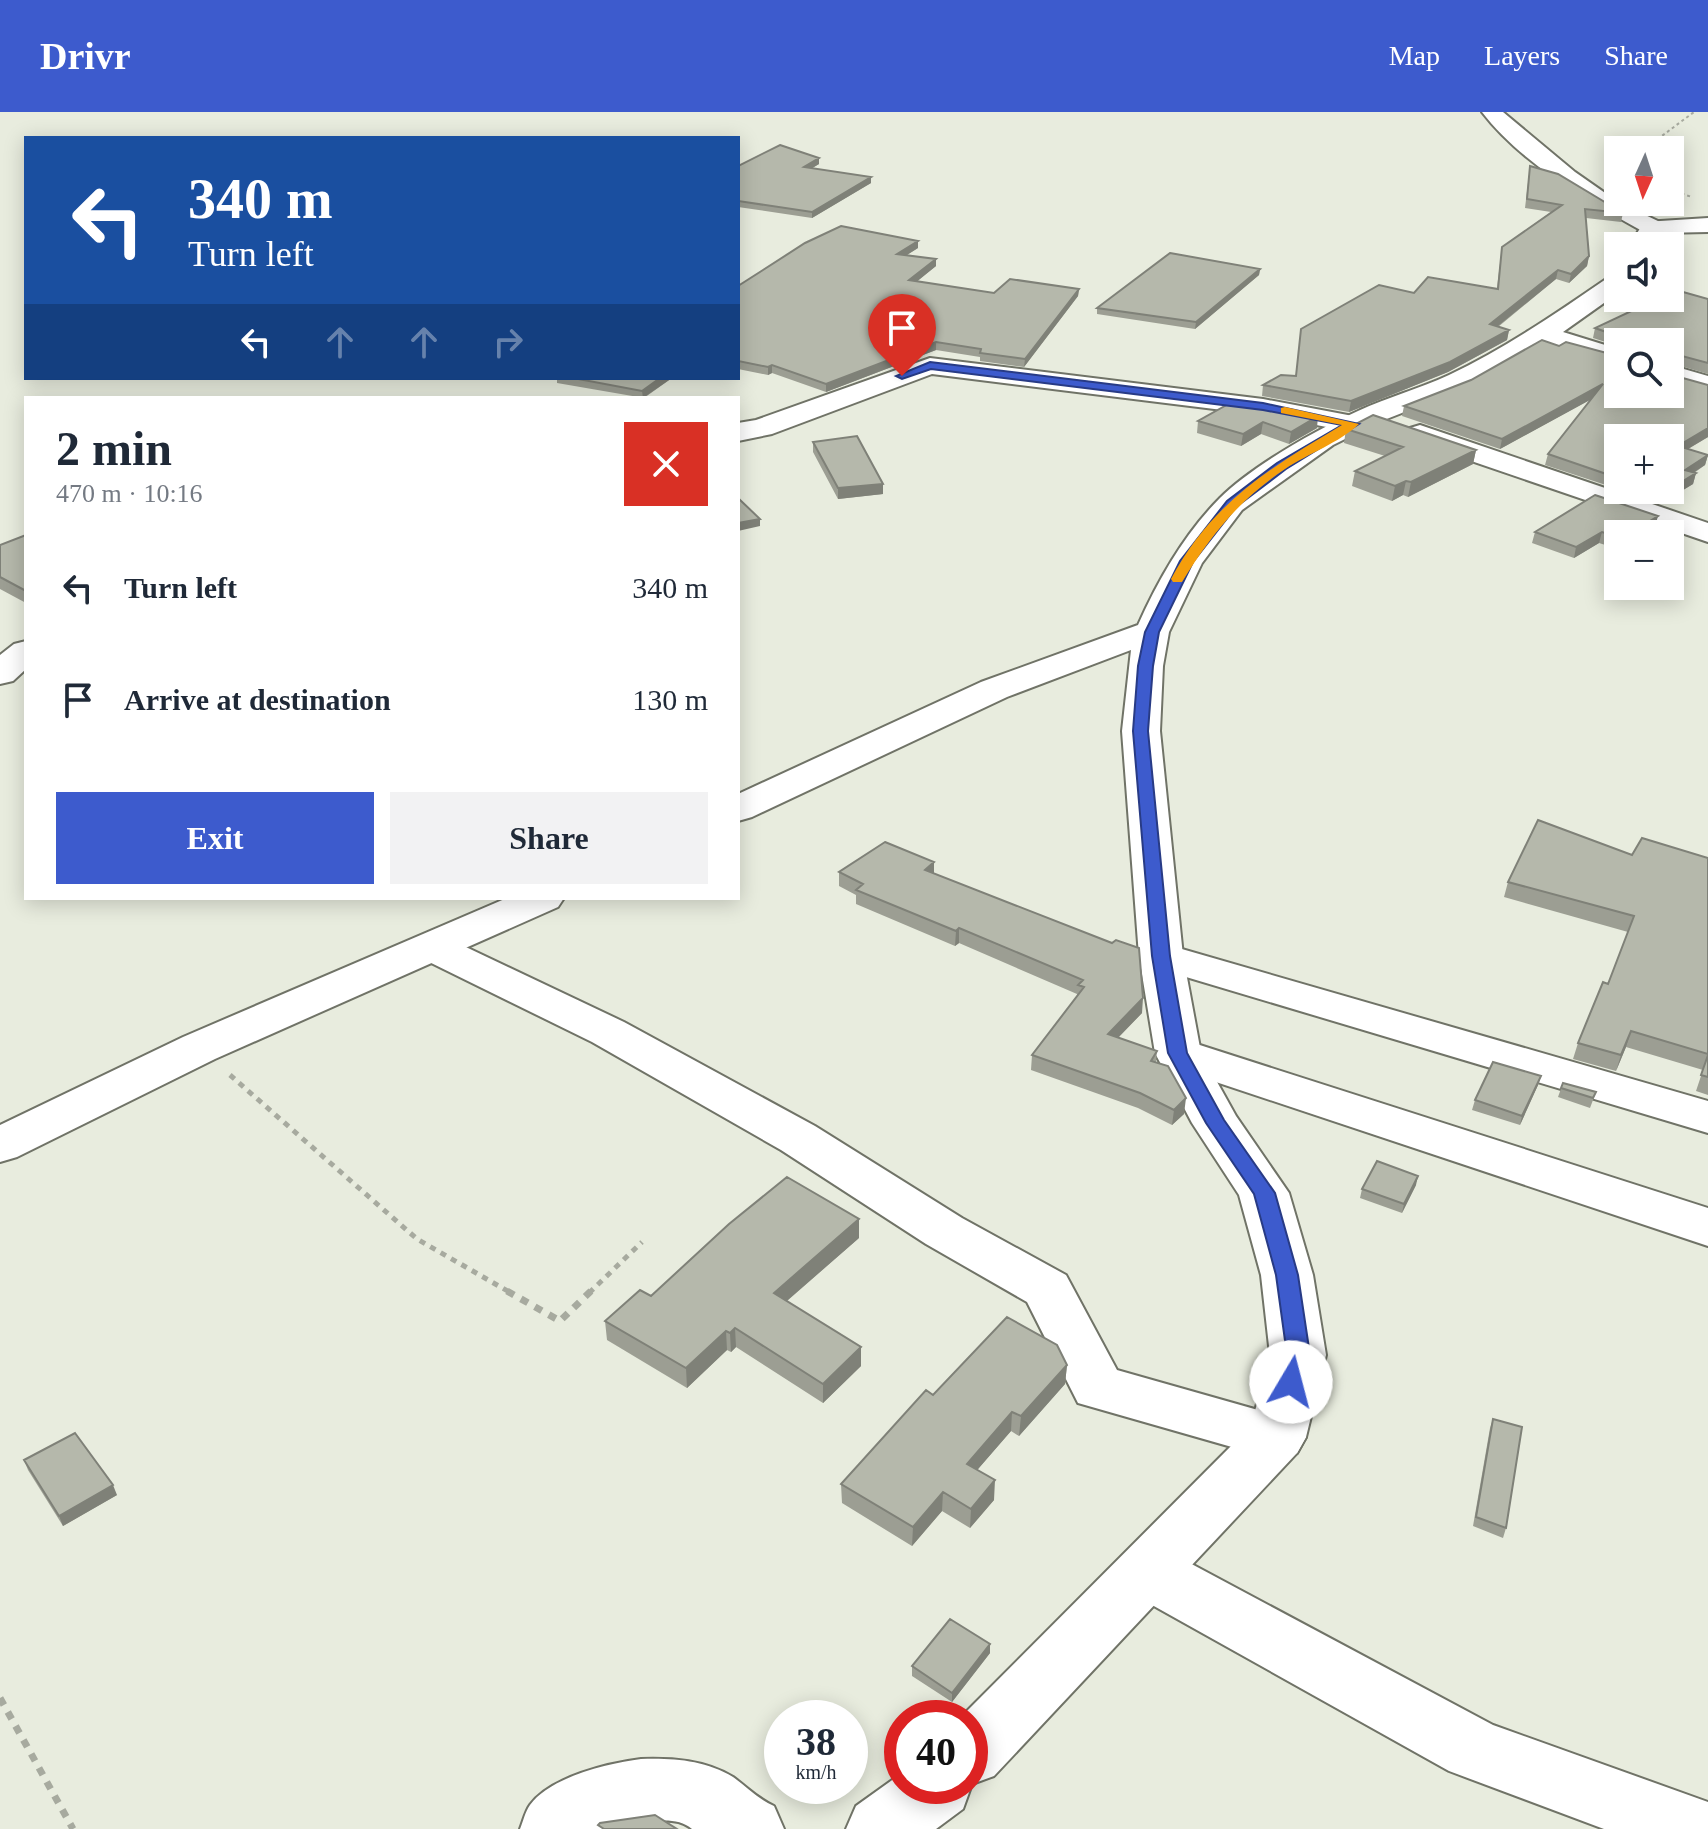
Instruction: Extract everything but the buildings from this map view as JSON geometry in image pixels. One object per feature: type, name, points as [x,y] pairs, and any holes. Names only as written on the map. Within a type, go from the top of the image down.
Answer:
[{"type":"street","points":[[1492,112],[1510,130],[1642,232]]},
{"type":"street","points":[[1669,232],[1708,225]]},
{"type":"street","points":[[988,1736],[1277,1437],[1298,1355],[1287,1275],[1264,1193],[1216,1123],[1178,1053],[1161,956],[1141,731],[1145,666],[1152,632],[1187,561],[1231,504],[1282,466],[1361,420],[1458,381],[1543,334],[1604,292]]},
{"type":"street","points":[[1543,334],[1604,353]]},
{"type":"street","points":[[740,432],[762,428],[930,366],[1361,420],[1708,533]]},
{"type":"street","points":[[1684,377],[1708,385]]},
{"type":"street","points":[[740,808],[1013,682],[1099,647],[1152,632]]},
{"type":"street","points":[[0,673],[24,653]]},
{"type":"street","points":[[0,1145],[199,1048],[539,900]]},
{"type":"street","points":[[434,948],[608,1032],[798,1138],[944,1231],[1047,1289],[1098,1387],[1277,1437]]},
{"type":"street","points":[[1161,956],[1708,1117]]},
{"type":"street","points":[[1178,1053],[1708,1227]]},
{"type":"street","points":[[1149,1572],[1473,1749],[1692,1829]]},
{"type":"street","points":[[554,1829],[564,1815],[611,1795],[659,1790],[700,1795],[750,1829]]},
{"type":"street","points":[[880,1829],[914,1804]]},
{"type":"path","points":[[1662,136],[1694,112]]},
{"type":"path","points":[[199,1048],[417,1239],[560,1321],[642,1242]]},
{"type":"path","points":[[0,1698],[73,1829]]},
{"type":"slow traffic","points":[[1177,579],[1187,561],[1231,504],[1323,439],[1353,424],[1285,411]]},
{"type":"route","points":[[902,376],[930,366],[1263,407],[1353,424],[1323,439],[1231,504],[1187,561],[1163,606],[1152,632],[1145,666],[1141,731],[1161,956],[1178,1053],[1216,1123],[1264,1193],[1287,1275],[1298,1355],[1291,1382]]}]
